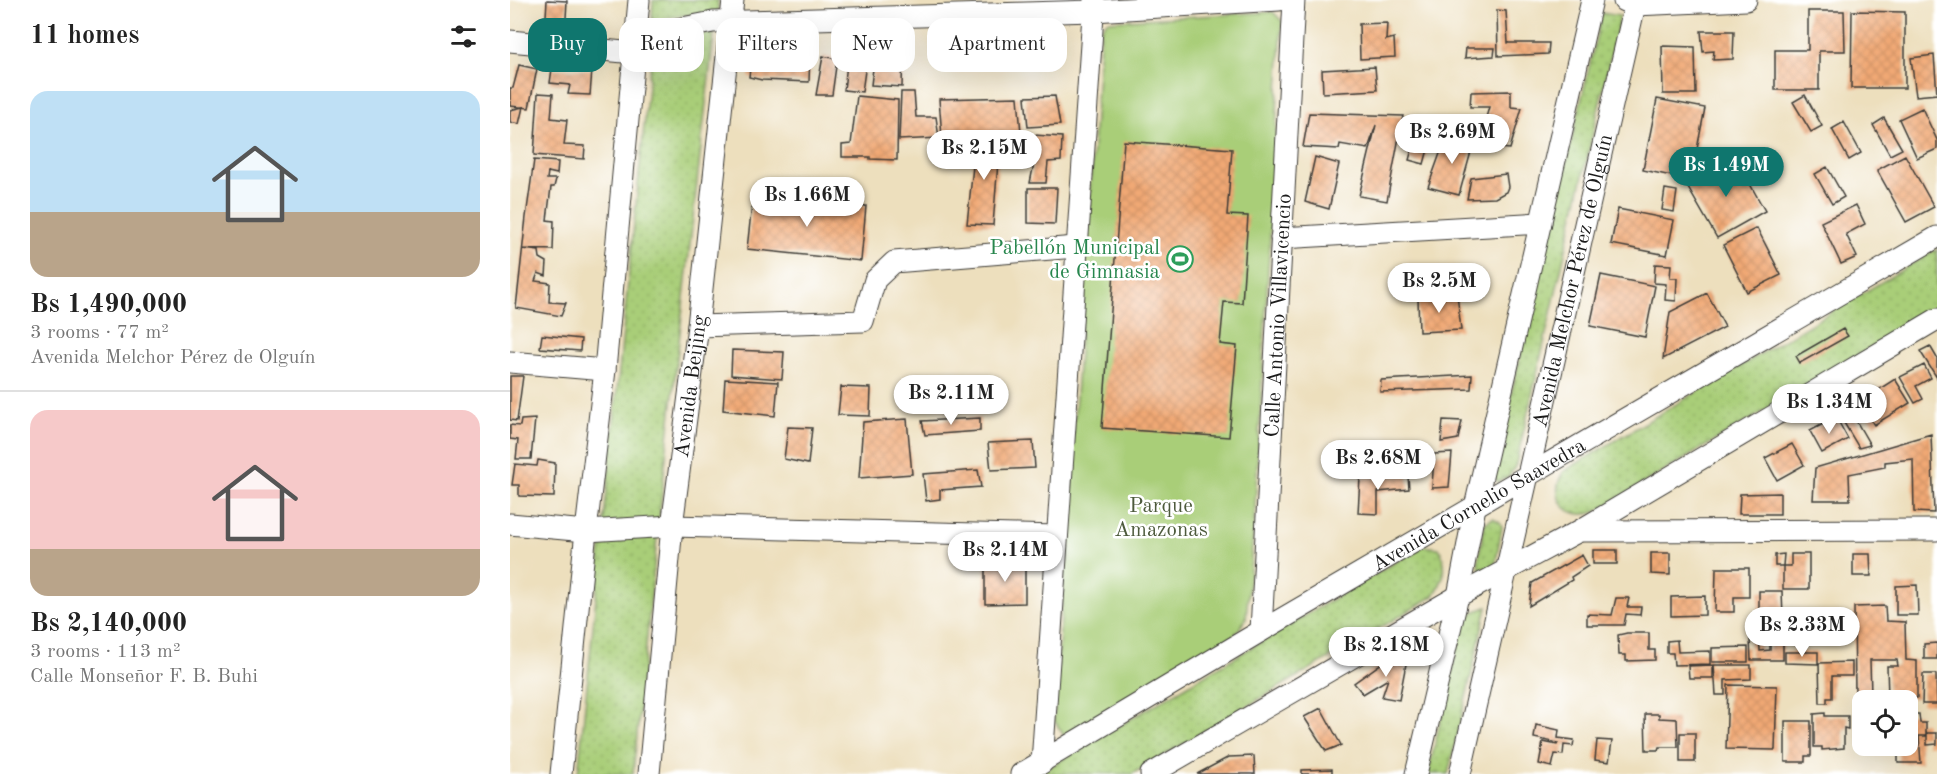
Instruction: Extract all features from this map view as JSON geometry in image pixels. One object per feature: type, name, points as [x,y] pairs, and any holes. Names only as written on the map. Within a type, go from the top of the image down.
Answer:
[{"type":"street","points":[[637,18],[639,0]]},
{"type":"street","name":"Avenida Beijing","points":[[731,18],[733,0]]},
{"type":"street","points":[[819,18],[1279,0]]},
{"type":"street","name":"Calle Antonio Villavicencio","points":[[1261,631],[1294,0]]},
{"type":"street","points":[[1416,774],[1592,0]]},
{"type":"street","points":[[1631,2],[1746,0]]},
{"type":"street","name":"Avenida Melchor Pérez de Olguín","points":[[1460,774],[1529,476],[1631,2]]},
{"type":"street","points":[[1042,763],[1093,6]]},
{"type":"street","points":[[510,41],[619,44]]},
{"type":"street","points":[[561,774],[605,370],[633,72]]},
{"type":"street","name":"Avenida Beijing","points":[[649,774],[672,526],[698,326],[726,72]]},
{"type":"street","points":[[1281,238],[1541,223]]},
{"type":"street","name":"Avenida Cornelio Saavedra","points":[[1021,774],[1261,631],[1937,237]]},
{"type":"street","points":[[698,326],[863,321],[875,280],[894,262],[1076,247]]},
{"type":"street","points":[[1151,774],[1458,596],[1579,531],[1937,319]]},
{"type":"street","points":[[510,362],[605,370]]},
{"type":"street","points":[[510,524],[586,531],[672,526],[1057,536]]},
{"type":"street","points":[[1579,531],[1937,530]]},
{"type":"green space","points":[[653,0],[718,0],[718,11],[652,18]]},
{"type":"green space","name":"Parque Amazonas","points":[[1273,12],[1282,21],[1254,524],[1246,619],[1234,636],[1064,736],[1054,720],[1101,29],[1107,21]]},
{"type":"green space","points":[[1602,13],[1620,16],[1515,468],[1508,477],[1498,482],[1492,475]]},
{"type":"green space","points":[[714,32],[658,527],[633,774],[578,774],[649,72],[704,72],[704,34]]},
{"type":"green space","points":[[1937,249],[1937,308],[1595,512],[1576,513],[1562,505],[1558,489],[1559,480],[1564,471]]},
{"type":"green space","points":[[1493,518],[1500,522],[1502,527],[1495,566],[1483,571],[1478,561],[1485,523]]},
{"type":"green space","points":[[1423,546],[1439,548],[1444,561],[1443,578],[1434,596],[1132,774],[1038,774]]},
{"type":"green space","points":[[1487,607],[1448,774],[1428,774],[1465,615]]},
{"type":"building","points":[[547,0],[567,1],[566,18],[546,18]]},
{"type":"building","points":[[1497,10],[1506,11],[1508,43],[1549,43],[1548,54],[1498,56]]},
{"type":"building","points":[[1808,11],[1844,11],[1845,51],[1819,51],[1819,90],[1775,90],[1775,50],[1808,50]]},
{"type":"building","points":[[1852,11],[1905,12],[1905,88],[1851,88]]},
{"type":"building","points":[[1387,23],[1386,40],[1394,38],[1395,57],[1360,59],[1359,24]]},
{"type":"building","points":[[1701,31],[1734,31],[1733,59],[1713,60],[1714,51],[1703,52]]},
{"type":"building","points":[[1662,46],[1695,47],[1696,94],[1663,94]]},
{"type":"building","points":[[1466,48],[1495,48],[1494,56],[1465,58]]},
{"type":"building","points":[[1934,55],[1937,94],[1916,96],[1911,58]]},
{"type":"building","points":[[823,56],[831,58],[831,72],[835,72],[832,95],[816,95]]},
{"type":"building","points":[[519,65],[528,67],[528,72],[536,72],[529,108],[510,106],[510,88],[513,88]]},
{"type":"building","points":[[1375,67],[1377,90],[1323,93],[1322,70]]},
{"type":"building","points":[[552,72],[592,72],[590,95],[568,94],[570,85],[550,83]]},
{"type":"building","points":[[750,72],[809,72],[809,82],[762,80],[749,77]]},
{"type":"building","points":[[846,72],[865,72],[862,92],[844,90]]},
{"type":"building","points":[[873,72],[902,72],[902,87],[871,85]]},
{"type":"building","points":[[1511,91],[1511,107],[1522,108],[1510,149],[1478,146],[1489,107],[1470,107],[1471,92]]},
{"type":"building","points":[[901,92],[914,92],[916,117],[936,117],[939,138],[899,140]]},
{"type":"building","points":[[538,93],[553,94],[551,118],[567,120],[564,145],[585,146],[584,159],[534,155]]},
{"type":"building","points":[[1805,95],[1822,126],[1811,132],[1793,102]]},
{"type":"building","points":[[857,96],[898,100],[897,160],[842,157],[842,145],[851,144]]},
{"type":"building","points":[[1055,96],[1060,125],[1028,127],[1025,97]]},
{"type":"building","points":[[1018,97],[1021,133],[942,137],[939,99]]},
{"type":"building","points":[[1657,99],[1705,108],[1691,180],[1643,170]]},
{"type":"building","points":[[523,107],[519,124],[510,122],[510,110]]},
{"type":"building","points":[[1922,108],[1937,140],[1937,149],[1917,158],[1899,119]]},
{"type":"building","points":[[1309,113],[1403,116],[1387,201],[1359,196],[1376,125],[1368,149],[1340,144],[1339,149],[1303,147]]},
{"type":"building","points":[[1884,118],[1902,149],[1890,155],[1873,125]]},
{"type":"building","points":[[1844,122],[1861,153],[1849,160],[1832,129]]},
{"type":"building","points":[[1447,134],[1474,141],[1459,195],[1428,187]]},
{"type":"building","points":[[1034,135],[1062,137],[1061,161],[1048,162],[1046,183],[1030,183],[1034,163]]},
{"type":"building","points":[[976,137],[1000,137],[993,225],[967,224]]},
{"type":"building","points":[[1415,139],[1430,142],[1424,164],[1409,160]]},
{"type":"building","name":"Pabellón Municipal de Gimnasia","points":[[1124,141],[1232,149],[1227,215],[1248,216],[1242,303],[1224,302],[1220,344],[1237,346],[1229,437],[1102,428]]},
{"type":"building","points":[[1905,155],[1934,207],[1906,222],[1877,170]]},
{"type":"building","points":[[1315,157],[1339,164],[1329,209],[1305,202]]},
{"type":"building","points":[[1736,159],[1765,211],[1717,238],[1687,186]]},
{"type":"building","points":[[534,160],[558,162],[557,174],[548,172],[547,179],[556,179],[554,187],[551,187],[547,220],[554,221],[553,250],[523,249],[539,251],[540,258],[547,262],[546,276],[538,273],[535,281],[550,283],[549,302],[566,303],[561,316],[516,308],[526,217]]},
{"type":"building","points":[[1827,167],[1844,197],[1832,204],[1815,174]]},
{"type":"building","points":[[1506,174],[1508,187],[1506,192],[1495,198],[1467,199],[1471,178]]},
{"type":"building","points":[[1028,188],[1057,188],[1055,224],[1028,223]]},
{"type":"building","points":[[1665,189],[1677,191],[1674,212],[1662,210]]},
{"type":"building","points":[[753,195],[866,206],[861,261],[747,249]]},
{"type":"building","points":[[1856,205],[1865,224],[1846,234],[1857,257],[1841,264],[1821,222]]},
{"type":"building","points":[[1618,209],[1674,220],[1667,255],[1611,244]]},
{"type":"building","points":[[1757,228],[1781,275],[1747,292],[1723,245]]},
{"type":"building","points":[[1655,264],[1671,265],[1670,278],[1677,278],[1676,301],[1665,300],[1666,284],[1654,283]]},
{"type":"building","points":[[1601,275],[1655,286],[1645,337],[1590,326]]},
{"type":"building","points":[[1707,293],[1725,327],[1663,359],[1670,312]]},
{"type":"building","points":[[1457,294],[1461,330],[1419,332],[1418,298]]},
{"type":"building","points":[[1843,329],[1848,336],[1800,363],[1796,356]]},
{"type":"building","points":[[542,335],[581,339],[580,351],[540,348]]},
{"type":"building","points":[[1930,346],[1937,358],[1937,378],[1920,351]]},
{"type":"building","points":[[732,350],[784,352],[782,379],[731,375]]},
{"type":"building","points":[[1924,365],[1931,378],[1916,386],[1923,399],[1915,403],[1900,377]]},
{"type":"building","points":[[1472,375],[1471,389],[1380,392],[1381,380]]},
{"type":"building","points":[[510,376],[523,376],[517,421],[510,420]]},
{"type":"building","points":[[725,379],[778,382],[775,416],[723,410]]},
{"type":"building","points":[[1895,379],[1910,403],[1874,425],[1859,402]]},
{"type":"building","points":[[841,387],[871,388],[870,416],[838,415]]},
{"type":"building","points":[[1847,392],[1852,402],[1847,405],[1870,445],[1859,448],[1831,401]]},
{"type":"building","points":[[1836,417],[1848,439],[1822,453],[1810,431]]},
{"type":"building","points":[[980,418],[980,431],[925,435],[922,421]]},
{"type":"building","points":[[535,419],[531,459],[516,459],[518,440],[510,439],[510,425],[520,426],[521,420]]},
{"type":"building","points":[[907,419],[912,474],[859,478],[863,422]]},
{"type":"building","points":[[1443,420],[1462,421],[1458,439],[1441,442]]},
{"type":"building","points":[[788,427],[812,428],[808,464],[784,459]]},
{"type":"building","points":[[1931,434],[1934,513],[1914,512],[1913,459],[1885,462],[1885,467],[1849,474],[1850,500],[1813,500],[1815,468]]},
{"type":"building","points":[[1033,441],[1035,468],[991,470],[988,443]]},
{"type":"building","points":[[1792,444],[1804,465],[1777,480],[1765,458]]},
{"type":"building","points":[[1452,453],[1449,487],[1432,488],[1434,454]]},
{"type":"building","points":[[538,460],[555,463],[554,497],[519,496],[519,485],[512,485],[515,464],[537,466]]},
{"type":"building","points":[[978,470],[981,487],[940,490],[940,499],[926,501],[923,474]]},
{"type":"building","points":[[1408,476],[1409,489],[1378,492],[1378,514],[1358,513],[1360,478]]},
{"type":"building","points":[[1780,493],[1780,514],[1739,514],[1740,494]]},
{"type":"building","points":[[1593,550],[1617,550],[1617,564],[1593,564]]},
{"type":"building","points":[[1651,553],[1670,553],[1670,575],[1651,574]]},
{"type":"building","points":[[1784,554],[1783,566],[1775,566],[1775,555]]},
{"type":"building","points":[[1791,554],[1809,554],[1809,589],[1783,589],[1783,566],[1791,566]]},
{"type":"building","points":[[1853,554],[1870,554],[1871,576],[1853,576]]},
{"type":"building","points":[[1582,555],[1588,566],[1571,577],[1572,580],[1529,606],[1532,583]]},
{"type":"building","points":[[985,562],[1025,563],[1025,603],[985,604]]},
{"type":"building","points":[[1716,568],[1749,568],[1749,597],[1734,597],[1734,612],[1715,612]]},
{"type":"building","points":[[1917,585],[1918,615],[1896,615],[1896,586]]},
{"type":"building","points":[[1759,591],[1782,591],[1783,618],[1759,618]]},
{"type":"building","points":[[1705,596],[1705,615],[1671,616],[1671,597]]},
{"type":"building","points":[[1616,598],[1629,598],[1627,607],[1641,607],[1640,615],[1626,614],[1624,625],[1587,625],[1587,614],[1612,615]]},
{"type":"building","points":[[1885,606],[1886,621],[1905,622],[1906,660],[1917,661],[1917,690],[1888,690],[1887,666],[1898,666],[1897,660],[1870,660],[1871,690],[1855,690],[1854,607]]},
{"type":"building","points":[[1749,618],[1759,618],[1760,651],[1770,650],[1770,620],[1783,621],[1783,660],[1751,660]]},
{"type":"building","points":[[1649,633],[1649,650],[1655,650],[1655,660],[1626,661],[1626,655],[1619,655],[1618,635]]},
{"type":"building","points":[[1677,640],[1678,652],[1710,651],[1710,664],[1674,665],[1673,653],[1667,653],[1667,641]]},
{"type":"building","points":[[1937,643],[1937,659],[1924,659],[1924,644]]},
{"type":"building","points":[[1748,647],[1748,662],[1712,662],[1712,648]]},
{"type":"building","points":[[1785,652],[1818,652],[1818,664],[1785,663]]},
{"type":"building","points":[[1398,655],[1405,658],[1406,664],[1399,700],[1382,697],[1388,679],[1363,694],[1354,683],[1389,658]]},
{"type":"building","points":[[1852,662],[1852,676],[1832,676],[1832,698],[1827,698],[1827,703],[1820,703],[1819,663]]},
{"type":"building","points":[[1713,665],[1713,678],[1689,678],[1688,666]]},
{"type":"building","points":[[1714,665],[1751,665],[1751,679],[1725,680],[1725,695],[1716,695]]},
{"type":"building","points":[[1923,674],[1936,674],[1937,704],[1922,704]]},
{"type":"building","points":[[1728,685],[1777,686],[1775,750],[1726,749]]},
{"type":"building","points":[[1321,708],[1341,745],[1326,751],[1304,717]]},
{"type":"building","points":[[1825,713],[1825,716],[1848,716],[1848,729],[1844,728],[1844,748],[1822,750],[1822,747],[1814,747],[1814,714]]},
{"type":"building","points":[[1645,714],[1659,714],[1659,718],[1677,719],[1678,747],[1646,750]]},
{"type":"building","points":[[1919,714],[1920,723],[1926,723],[1926,736],[1919,736],[1921,763],[1898,763],[1898,756],[1918,756]]},
{"type":"building","points":[[1785,721],[1811,721],[1811,756],[1805,756],[1805,762],[1785,762]]},
{"type":"building","points":[[1536,725],[1559,730],[1558,738],[1574,740],[1573,746],[1564,745],[1563,755],[1555,754],[1552,767],[1539,764],[1543,742],[1557,745],[1558,743],[1534,738]]},
{"type":"building","points":[[1680,733],[1695,733],[1695,762],[1680,762]]},
{"type":"building","points":[[1927,733],[1937,733],[1937,744],[1927,745]]},
{"type":"building","points":[[1597,740],[1612,741],[1609,762],[1595,760]]},
{"type":"building","points":[[1254,756],[1255,774],[1197,774],[1229,757]]},
{"type":"building","points":[[1332,769],[1332,774],[1302,774],[1302,770]]},
{"type":"place","name":"Pabellón Municipal de Gimnasia","points":[[1180,259]]}]
